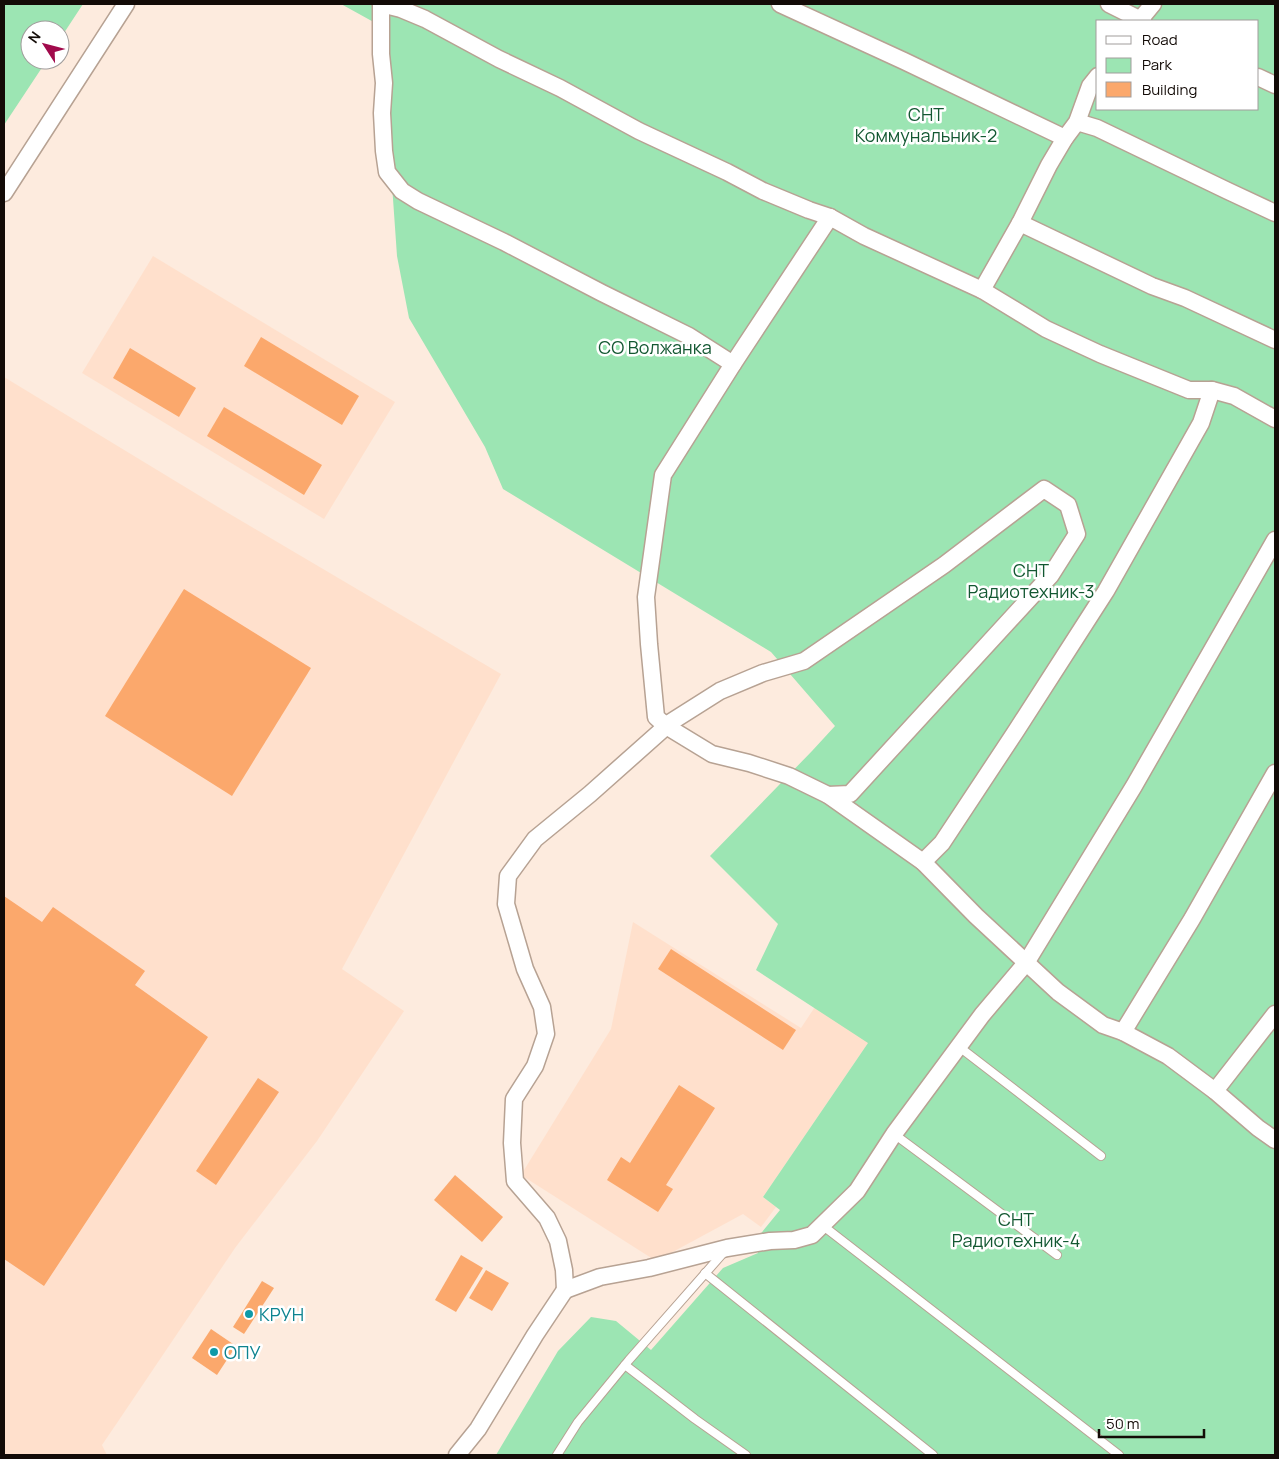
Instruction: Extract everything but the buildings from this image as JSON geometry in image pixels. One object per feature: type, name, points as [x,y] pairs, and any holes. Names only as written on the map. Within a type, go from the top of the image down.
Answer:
[{"type":"street","points":[[4,193],[126,4]]},
{"type":"street","points":[[733,364],[689,336],[504,242],[418,201],[402,191],[388,172],[384,151],[381,4],[401,9],[425,19],[639,131],[763,191],[830,217],[864,236],[982,290],[1046,328],[1100,354],[1189,390],[1212,390],[1234,396],[1275,419]]},
{"type":"street","points":[[780,4],[904,60],[1065,138]]},
{"type":"street","points":[[1109,4],[1139,20]]},
{"type":"street","points":[[1142,20],[1152,4]]},
{"type":"street","points":[[1259,77],[1275,85]]},
{"type":"street","points":[[982,290],[1020,223],[1049,165],[1077,122],[1090,86],[1096,78]]},
{"type":"street","points":[[1077,122],[1097,128],[1228,192],[1275,212]]},
{"type":"street","points":[[830,217],[733,364],[663,475],[646,597],[656,717],[666,726],[712,754],[749,763],[789,776],[828,795],[923,862],[976,916],[1058,992],[1103,1025],[1123,1032],[1168,1056],[1275,1140]]},
{"type":"street","points":[[1020,223],[1152,286],[1185,298],[1275,340]]},
{"type":"street","points":[[923,862],[942,843],[1106,591],[1201,423],[1212,390]]},
{"type":"street","points":[[457,1455],[478,1429],[565,1290],[564,1270],[558,1241],[547,1218],[515,1182],[512,1143],[514,1099],[535,1066],[546,1034],[542,1007],[525,969],[506,904],[508,876],[535,839],[590,794],[666,726],[720,691],[763,673],[804,661],[944,565],[1044,489],[1068,505],[1077,534],[1051,575],[850,794],[828,795]]},
{"type":"street","points":[[565,1290],[600,1277],[649,1268],[727,1248],[770,1240],[794,1240],[812,1235],[857,1191],[894,1134],[958,1046],[1026,963],[1134,786],[1275,540]]},
{"type":"street","points":[[1123,1032],[1192,919],[1275,773]]},
{"type":"street","points":[[1214,1091],[1275,1014]]},
{"type":"lane","points":[[958,1046],[1101,1156]]},
{"type":"lane","points":[[894,1134],[1057,1255]]},
{"type":"lane","points":[[822,1225],[1119,1455]]},
{"type":"lane","points":[[557,1455],[578,1422],[727,1248]]},
{"type":"lane","points":[[705,1273],[933,1455]]},
{"type":"lane","points":[[625,1365],[695,1419],[746,1455]]},
{"type":"shaded area","points":[[153,256],[395,402],[324,519],[82,373]]},
{"type":"shaded area","points":[[4,377],[223,510],[501,674],[342,969],[404,1011],[317,1141],[235,1248],[102,1445],[107,1455],[4,1455]]},
{"type":"shaded area","points":[[633,922],[801,1028],[840,969],[894,1005],[763,1197],[776,1207],[761,1227],[743,1214],[656,1261],[521,1175],[611,1029]]},
{"type":"green space","points":[[4,4],[83,4],[70,24],[70,20],[20,20],[20,70],[40,70],[4,125]]},
{"type":"green space","points":[[341,4],[1275,4],[1275,1455],[496,1455],[558,1351],[591,1317],[616,1321],[651,1350],[723,1268],[758,1253],[758,1237],[780,1210],[763,1197],[868,1043],[756,970],[778,924],[710,856],[835,726],[771,652],[503,489],[485,447],[409,318],[397,256],[387,113],[388,30]]},
{"type":"place","name":"КРУН","points":[[249,1314]]},
{"type":"place","name":"ОПУ","points":[[214,1352]]},
{"type":"park label","name":"СНТ Коммунальник-2","points":[[926,124]]},
{"type":"park label","name":"СО Волжанка","points":[[655,347]]},
{"type":"park label","name":"СНТ Радиотехник-3","points":[[1031,580]]},
{"type":"park label","name":"СНТ Радиотехник-4","points":[[1016,1229]]}]
